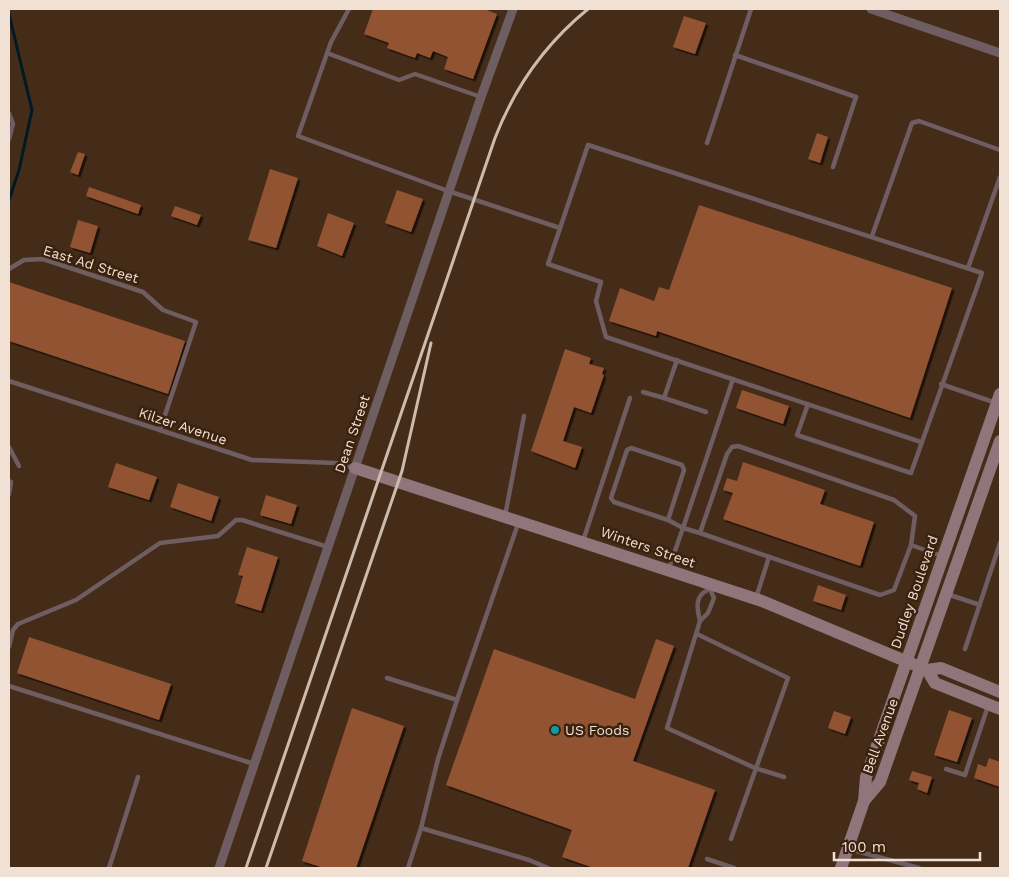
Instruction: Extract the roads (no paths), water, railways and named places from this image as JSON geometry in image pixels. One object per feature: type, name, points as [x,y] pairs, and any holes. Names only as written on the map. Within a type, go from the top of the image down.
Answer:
[{"type":"main road","name":"Dudley Boulevard","points":[[864,801],[866,777],[905,660],[999,399]]},
{"type":"main road","points":[[924,668],[946,594],[1000,442]]},
{"type":"main road","name":"Winters Street","points":[[355,468],[669,570],[710,587],[756,599],[924,668],[941,668],[1000,692]]},
{"type":"main road","name":"Winters Street","points":[[924,668],[935,683],[994,707]]},
{"type":"main road","name":"Bell Avenue","points":[[841,868],[864,801],[880,782],[924,668]]},
{"type":"street","name":"Dean Street","points":[[219,868],[480,96],[513,9]]},
{"type":"street","points":[[871,9],[1000,53]]},
{"type":"lane","points":[[349,9],[327,53],[298,136],[448,191],[560,228]]},
{"type":"lane","points":[[707,142],[751,9]]},
{"type":"lane","points":[[327,53],[399,80],[415,74],[480,96]]},
{"type":"lane","points":[[736,55],[856,96],[833,167]]},
{"type":"lane","points":[[9,112],[13,124],[9,139]]},
{"type":"lane","points":[[872,236],[912,124],[919,121],[1000,150]]},
{"type":"lane","points":[[808,404],[798,434],[911,472],[982,273],[588,145],[548,264],[601,282],[596,301],[606,337],[677,360],[733,379],[808,404],[921,442]]},
{"type":"lane","points":[[968,268],[1000,178]]},
{"type":"lane","name":"East Ad Street","points":[[9,269],[24,260],[43,259],[143,292],[163,310],[196,322],[160,430]]},
{"type":"lane","points":[[664,398],[677,360]]},
{"type":"lane","points":[[669,570],[733,379]]},
{"type":"lane","name":"Kilzer Avenue","points":[[9,381],[252,460],[336,463],[355,468]]},
{"type":"lane","points":[[941,384],[999,399]]},
{"type":"lane","points":[[643,392],[706,412]]},
{"type":"lane","points":[[582,541],[630,398]]},
{"type":"lane","points":[[505,516],[524,416]]},
{"type":"lane","points":[[668,520],[684,470],[682,465],[631,448],[627,450],[612,498],[614,502],[668,520],[683,528],[880,595],[894,590],[911,545],[915,516],[894,500],[738,446],[732,448],[727,454],[700,533]]},
{"type":"lane","points":[[9,447],[18,466]]},
{"type":"lane","points":[[9,481],[11,482],[9,494]]},
{"type":"lane","points":[[9,647],[13,630],[18,624],[76,600],[160,543],[218,536],[236,520],[242,520],[328,547]]},
{"type":"lane","points":[[408,868],[421,828],[438,759],[519,520]]},
{"type":"lane","points":[[965,649],[1000,543]]},
{"type":"lane","points":[[911,545],[942,556]]},
{"type":"lane","points":[[756,599],[769,557]]},
{"type":"lane","points":[[700,621],[708,614],[714,598],[710,587],[701,594],[696,609],[700,621],[697,634],[667,728],[755,768],[784,777]]},
{"type":"lane","points":[[946,594],[980,605]]},
{"type":"lane","points":[[697,634],[788,678],[731,839]]},
{"type":"lane","points":[[386,678],[457,700]]},
{"type":"lane","points":[[9,686],[254,764]]},
{"type":"lane","points":[[946,769],[966,775],[994,707]]},
{"type":"lane","points":[[109,868],[138,777]]},
{"type":"lane","points":[[421,828],[530,860],[548,868]]},
{"type":"lane","points":[[848,849],[919,868]]},
{"type":"lane","points":[[707,859],[734,868]]},
{"type":"waterway","points":[[9,14],[32,110],[19,170],[9,200]]},
{"type":"railway","points":[[246,868],[495,138],[512,101],[533,67],[572,22],[588,9]]},
{"type":"railway","points":[[266,868],[402,471],[431,343]]},
{"type":"place","name":"US Foods","points":[[555,730]]}]
